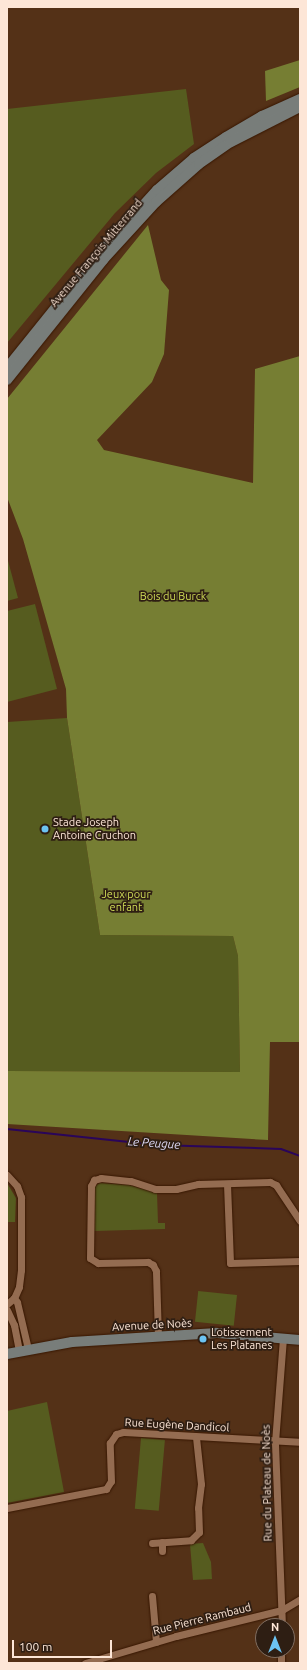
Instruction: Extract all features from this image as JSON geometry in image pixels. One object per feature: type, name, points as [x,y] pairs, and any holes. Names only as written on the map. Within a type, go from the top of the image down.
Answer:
[{"type":"main road","name":"Avenue François Mitterrand","points":[[7,368],[98,255],[157,190],[194,158],[226,137],[262,116],[300,99]]},
{"type":"main road","name":"Avenue François Mitterrand","points":[[7,380],[103,260],[156,202],[199,164],[230,142],[300,107]]},
{"type":"main road","name":"Avenue de Noès","points":[[7,1354],[72,1342],[217,1333],[300,1340]]},
{"type":"street","points":[[7,1175],[17,1186],[21,1197],[21,1270],[14,1298],[7,1304]]},
{"type":"street","points":[[158,1336],[156,1271],[153,1265],[148,1262],[98,1263],[90,1258],[91,1186],[100,1178],[131,1181],[155,1189],[270,1182],[276,1185],[300,1221]]},
{"type":"street","points":[[227,1184],[230,1263],[300,1261]]},
{"type":"street","points":[[14,1298],[18,1302],[24,1350]]},
{"type":"street","points":[[7,1310],[24,1350]]},
{"type":"street","name":"Rue du Plateau de Noès","points":[[282,1618],[275,1442],[284,1339]]},
{"type":"street","name":"Rue Eugène Dandicol","points":[[7,1508],[106,1489],[111,1481],[110,1443],[116,1434],[123,1432],[275,1442],[300,1442]]},
{"type":"street","points":[[152,1543],[191,1540],[199,1532],[198,1508],[201,1484],[196,1437]]},
{"type":"street","points":[[162,1542],[162,1551]]},
{"type":"street","points":[[152,1596],[156,1642]]},
{"type":"street","name":"Rue Pierre Rambaud","points":[[86,1663],[156,1642],[282,1610],[300,1599]]},
{"type":"green space","points":[[300,60],[300,87],[266,101],[265,71]]},
{"type":"green space","points":[[186,89],[194,144],[156,173],[115,213],[7,343],[7,109]]},
{"type":"green space","name":"Bois du Burck","points":[[148,225],[161,280],[169,290],[164,354],[152,382],[97,440],[104,450],[253,483],[255,369],[300,356],[300,1042],[270,1042],[268,1140],[7,1124],[7,1071],[240,1072],[238,956],[233,936],[100,935],[67,718],[66,689],[23,539],[7,497],[7,399]]},
{"type":"green space","points":[[7,557],[18,598],[7,601]]},
{"type":"green space","points":[[35,604],[57,689],[7,702],[7,611]]},
{"type":"green space","name":"Stade Joseph Antoine Cruchon","points":[[67,718],[100,935],[233,936],[238,956],[240,1072],[7,1071],[7,722]]},
{"type":"green space","points":[[7,1183],[16,1198],[15,1222],[7,1222]]},
{"type":"green space","points":[[100,1183],[129,1185],[157,1193],[158,1223],[165,1223],[165,1229],[94,1231],[95,1186]]},
{"type":"green space","points":[[198,1291],[237,1295],[234,1326],[195,1322]]},
{"type":"green space","points":[[47,1402],[64,1492],[7,1503],[7,1411]]},
{"type":"green space","points":[[141,1438],[165,1440],[159,1511],[135,1509]]},
{"type":"green space","points":[[203,1543],[211,1562],[212,1579],[193,1580],[190,1544]]},
{"type":"waterway","name":"Le Peugue","points":[[7,1129],[157,1145],[281,1149],[300,1156]]},
{"type":"place","name":"Stade Joseph Antoine Cruchon","points":[[45,829]]},
{"type":"place","name":"Lotissement Les Platanes","points":[[203,1339]]},
{"type":"park label","name":"Jeux pour enfant","points":[[126,901]]}]
